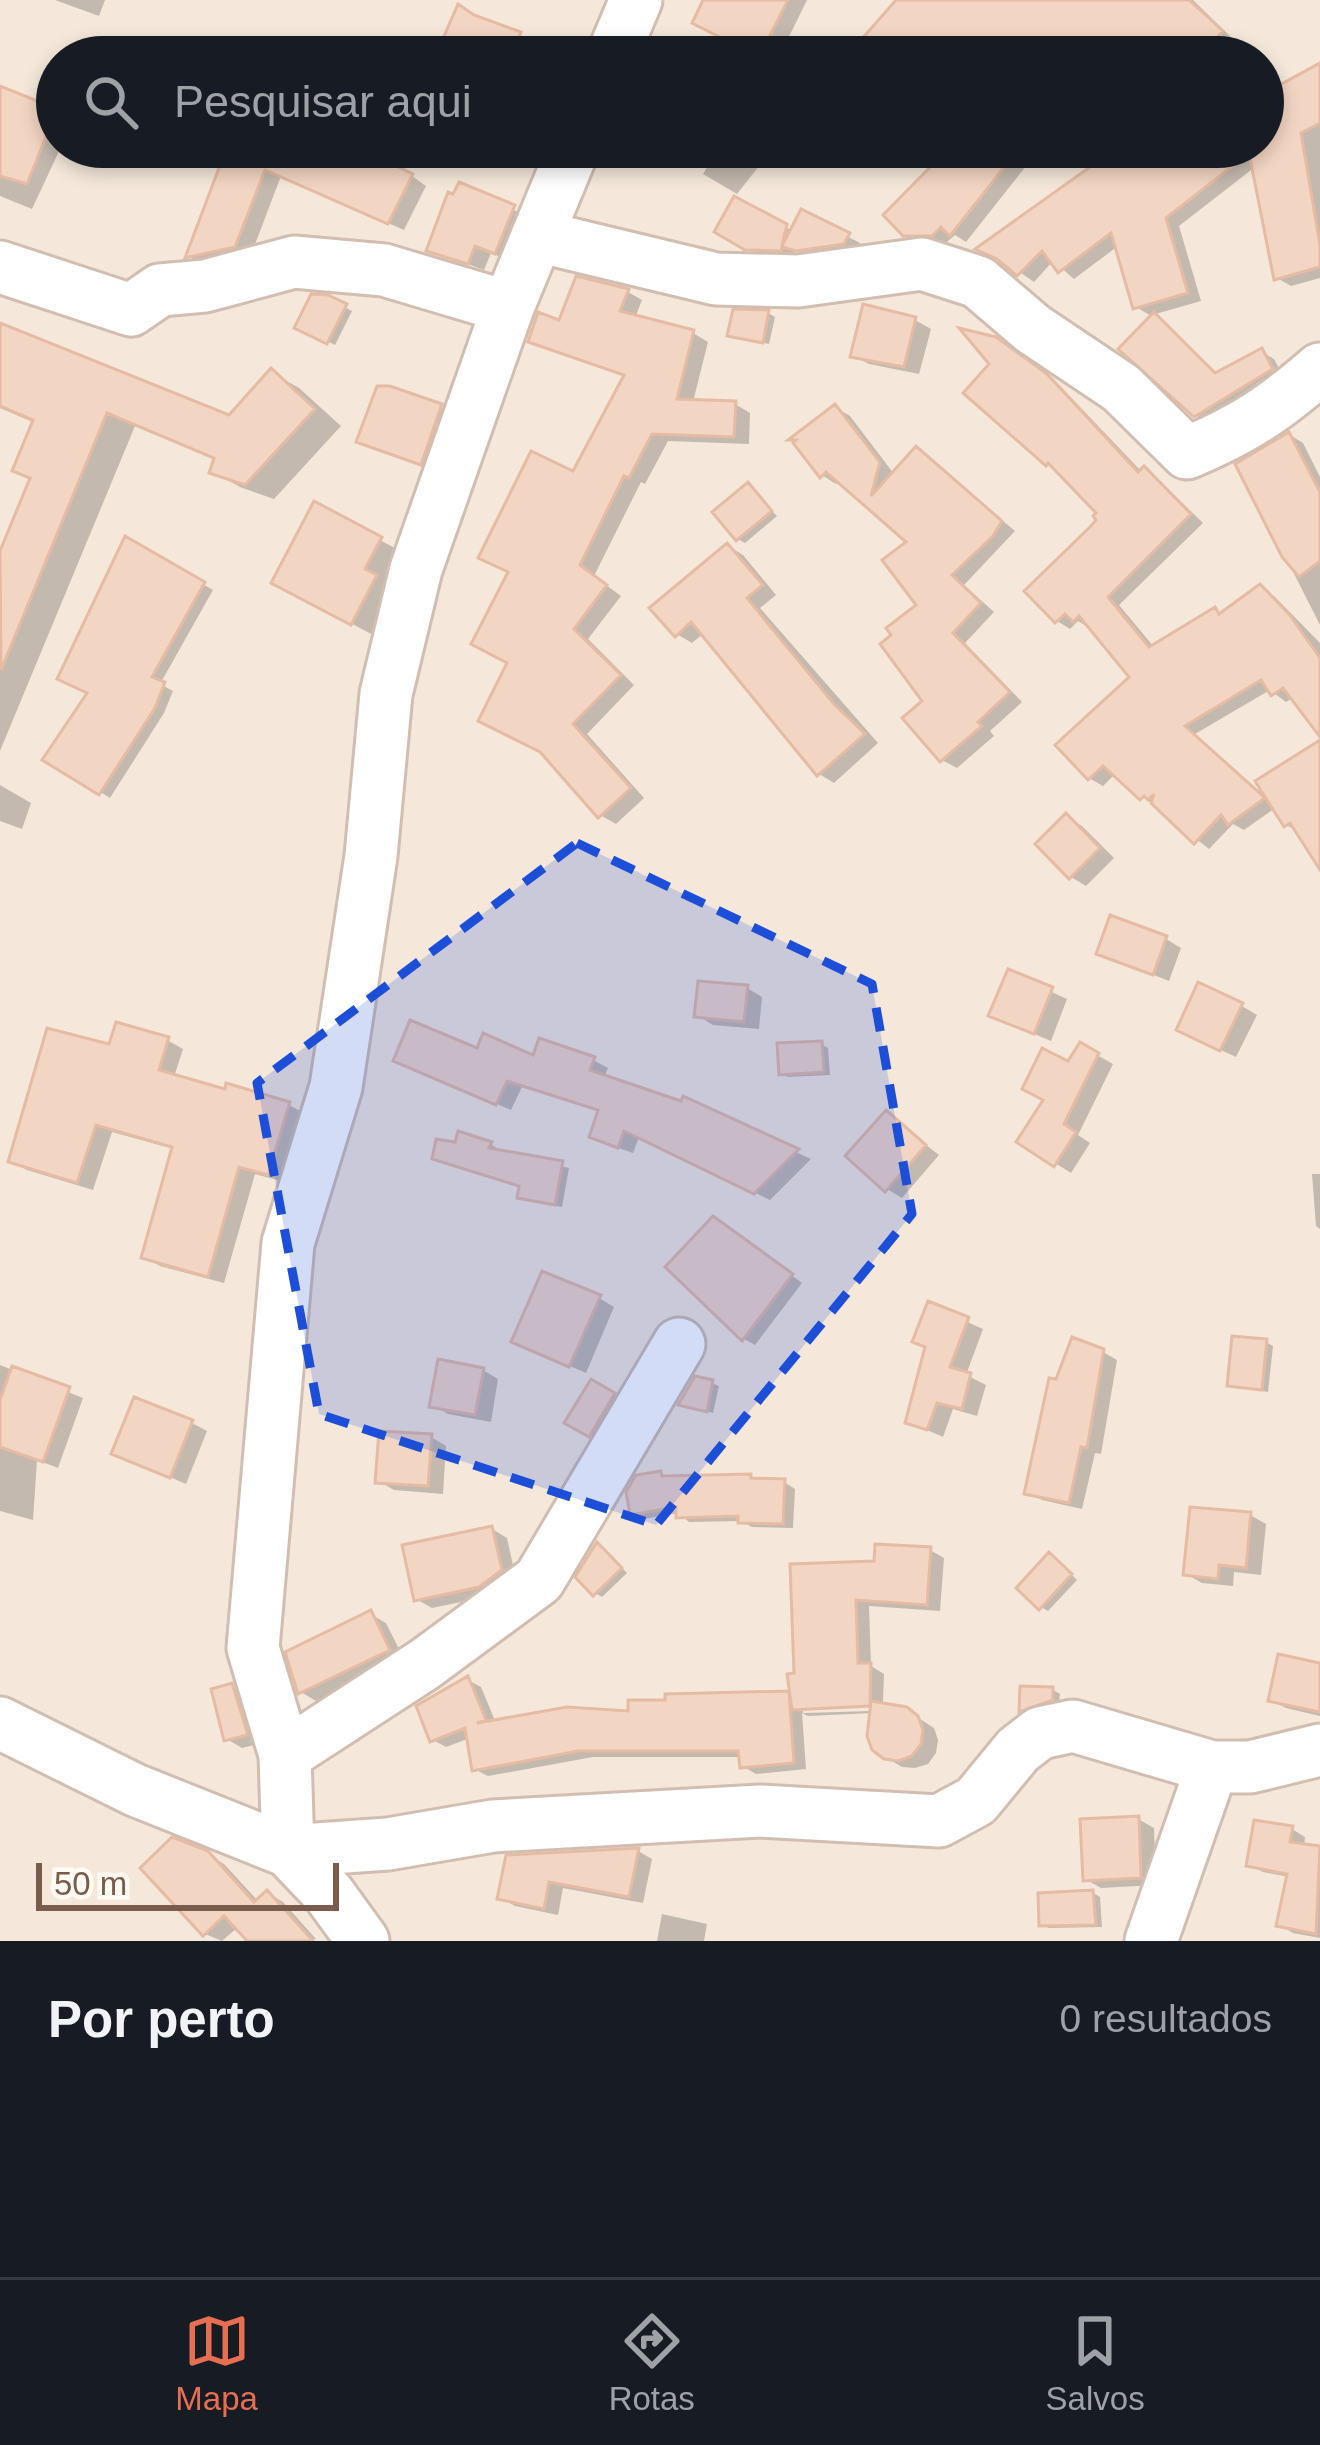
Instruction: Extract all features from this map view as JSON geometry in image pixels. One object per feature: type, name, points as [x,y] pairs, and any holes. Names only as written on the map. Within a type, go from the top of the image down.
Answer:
[{"type":"street","points":[[621,36],[636,0]]},
{"type":"street","points":[[288,1851],[285,1756],[253,1648],[288,1243],[336,1087],[371,856],[386,694],[416,569],[508,307],[565,168]]},
{"type":"street","points":[[537,236],[716,279],[798,281],[922,264],[978,282],[1034,329],[1121,388],[1187,453],[1243,429],[1320,369]]},
{"type":"street","points":[[0,267],[131,310],[160,290],[205,286],[294,262],[384,270],[508,307]]},
{"type":"street","points":[[285,1756],[425,1664],[539,1580],[679,1344]]},
{"type":"street","points":[[0,1723],[135,1790],[288,1851],[329,1894],[363,1941]]},
{"type":"street","points":[[288,1851],[388,1844],[493,1826],[760,1811],[939,1821],[976,1802],[1018,1750],[1040,1733],[1073,1726],[1212,1767],[1250,1767],[1320,1750]]},
{"type":"street","points":[[1151,1941],[1212,1767]]},
{"type":"highlighted area","points":[[577,843],[872,984],[912,1214],[656,1525],[319,1414],[257,1083]]},
{"type":"shaded area","points":[[0,0],[1320,0],[1320,1941],[0,1941]]},
{"type":"building","points":[[703,0],[788,0],[770,36],[718,36],[692,23]]},
{"type":"building","points":[[896,0],[1189,0],[1223,31],[1218,36],[864,36]]},
{"type":"building","points":[[458,4],[521,32],[520,36],[444,36]]},
{"type":"building","points":[[1320,63],[1320,123],[1301,133],[1320,267],[1274,280],[1252,168],[1284,168],[1284,83]]},
{"type":"building","points":[[0,86],[36,101],[36,162],[27,184],[0,176]]},
{"type":"building","points":[[219,168],[400,168],[413,174],[388,224],[265,170],[235,247],[185,258]]},
{"type":"building","points":[[929,168],[1003,168],[950,236],[941,227],[932,236],[903,236],[883,215]]},
{"type":"building","points":[[1089,168],[1230,168],[1166,218],[1188,293],[1133,309],[1111,233],[1058,273],[1042,251],[1017,276],[975,249]]},
{"type":"building","points":[[459,182],[515,205],[495,254],[475,246],[468,264],[426,251],[448,192],[453,194]]},
{"type":"building","points":[[734,196],[787,224],[782,246],[801,209],[850,233],[844,244],[796,251],[782,247],[781,251],[745,250],[714,232]]},
{"type":"building","points":[[576,276],[629,289],[620,311],[694,330],[677,399],[736,401],[734,437],[652,434],[629,478],[624,476],[580,565],[607,585],[574,629],[621,675],[573,724],[631,788],[598,818],[540,752],[478,721],[507,663],[471,644],[508,572],[478,558],[531,451],[573,471],[624,375],[528,342],[538,312],[559,320]]},
{"type":"building","points":[[311,294],[347,304],[327,344],[294,328]]},
{"type":"building","points":[[863,304],[916,317],[904,367],[850,357]]},
{"type":"building","points":[[733,309],[769,310],[763,343],[727,336]]},
{"type":"building","points":[[1154,312],[1215,373],[1262,348],[1273,369],[1194,417],[1118,349]]},
{"type":"building","points":[[0,323],[229,415],[271,368],[315,409],[245,485],[209,473],[214,458],[107,413],[1,670],[0,551],[30,478],[12,471],[33,420],[0,406]]},
{"type":"building","points":[[959,328],[996,337],[1047,374],[1138,472],[1144,466],[1191,514],[1108,597],[1149,647],[1215,607],[1219,614],[1260,584],[1289,614],[1320,658],[1320,737],[1283,688],[1271,696],[1261,680],[1185,726],[1265,798],[1228,825],[1221,815],[1194,844],[1151,803],[1154,794],[1140,800],[1103,766],[1088,780],[1055,745],[1129,677],[1079,616],[1073,622],[1065,614],[1055,623],[1024,591],[1090,527],[1096,513],[1048,463],[1046,466],[963,393],[989,364]]},
{"type":"building","points":[[377,386],[442,404],[421,465],[356,442]]},
{"type":"building","points":[[835,404],[880,462],[871,496],[916,446],[1002,521],[952,575],[981,603],[953,633],[1010,692],[978,722],[982,726],[940,762],[902,718],[922,701],[880,644],[891,635],[886,628],[916,605],[882,560],[906,542],[826,472],[820,478],[793,443],[796,440],[788,440]]},
{"type":"building","points":[[1289,432],[1320,492],[1320,561],[1299,577],[1282,557],[1235,464]]},
{"type":"building","points":[[748,482],[772,511],[736,541],[712,512]]},
{"type":"building","points":[[314,501],[382,537],[365,569],[377,575],[351,625],[271,583]]},
{"type":"building","points":[[125,536],[205,582],[152,677],[165,682],[155,708],[99,795],[42,760],[87,693],[57,679]]},
{"type":"building","points":[[727,543],[763,585],[747,598],[834,704],[865,734],[817,776],[691,622],[675,637],[649,608]]},
{"type":"building","points":[[1320,740],[1320,870],[1290,823],[1284,827],[1255,781]]},
{"type":"building","points":[[1066,813],[1100,848],[1069,879],[1035,844]]},
{"type":"building","points":[[1110,915],[1167,936],[1153,975],[1096,954]]},
{"type":"building","points":[[1008,969],[1053,987],[1034,1034],[988,1016]]},
{"type":"building","points":[[698,981],[748,985],[744,1022],[694,1017]]},
{"type":"building","points":[[1198,982],[1243,1003],[1220,1051],[1176,1030]]},
{"type":"building","points":[[410,1020],[477,1048],[483,1033],[533,1055],[539,1038],[595,1057],[590,1070],[681,1101],[683,1096],[799,1149],[754,1194],[624,1131],[618,1148],[589,1137],[598,1110],[507,1081],[496,1105],[393,1061]]},
{"type":"building","points":[[116,1022],[169,1037],[159,1070],[290,1102],[268,1175],[239,1167],[208,1277],[141,1258],[172,1147],[96,1125],[77,1183],[8,1162],[47,1028],[109,1044]]},
{"type":"building","points":[[822,1041],[824,1072],[779,1075],[777,1043]]},
{"type":"building","points":[[1080,1042],[1099,1053],[1064,1124],[1076,1132],[1054,1167],[1016,1142],[1043,1100],[1022,1089],[1042,1048],[1068,1061]]},
{"type":"building","points":[[886,1110],[926,1145],[885,1192],[845,1156]]},
{"type":"building","points":[[458,1131],[492,1142],[489,1148],[563,1161],[555,1205],[517,1198],[519,1186],[432,1159],[436,1139],[455,1142]]},
{"type":"building","points":[[713,1216],[793,1274],[742,1341],[665,1267]]},
{"type":"building","points":[[542,1271],[601,1295],[569,1367],[511,1342]]},
{"type":"building","points":[[928,1301],[969,1317],[950,1367],[971,1373],[962,1409],[937,1403],[927,1430],[905,1423],[925,1347],[912,1342]]},
{"type":"building","points":[[1232,1336],[1267,1339],[1262,1390],[1227,1386]]},
{"type":"building","points":[[1072,1337],[1104,1349],[1087,1448],[1081,1447],[1069,1503],[1024,1494],[1049,1378],[1056,1379]]},
{"type":"building","points":[[438,1359],[484,1368],[475,1415],[429,1407]]},
{"type":"building","points":[[12,1366],[70,1387],[43,1462],[0,1447],[0,1400]]},
{"type":"building","points":[[695,1376],[713,1380],[707,1412],[678,1405]]},
{"type":"building","points":[[591,1379],[615,1393],[589,1437],[564,1423]]},
{"type":"building","points":[[134,1397],[193,1420],[170,1478],[111,1454]]},
{"type":"building","points":[[379,1431],[432,1434],[428,1486],[375,1483]]},
{"type":"building","points":[[661,1471],[662,1476],[751,1474],[751,1478],[785,1479],[783,1524],[738,1523],[738,1516],[676,1518],[676,1507],[630,1515],[626,1492],[636,1475]]},
{"type":"building","points":[[1190,1507],[1251,1512],[1246,1568],[1219,1565],[1218,1579],[1183,1575]]},
{"type":"building","points":[[492,1526],[502,1570],[479,1587],[414,1601],[402,1545]]},
{"type":"building","points":[[597,1542],[622,1568],[593,1596],[575,1577]]},
{"type":"building","points":[[875,1544],[931,1547],[927,1605],[856,1600],[858,1663],[871,1663],[870,1706],[792,1710],[787,1674],[794,1673],[790,1564],[874,1561]]},
{"type":"building","points":[[1049,1552],[1072,1574],[1039,1610],[1016,1588]]},
{"type":"building","points":[[371,1610],[390,1650],[298,1694],[285,1652]]},
{"type":"building","points":[[1278,1654],[1320,1663],[1320,1712],[1268,1701]]},
{"type":"building","points":[[468,1676],[486,1720],[477,1723],[567,1707],[628,1711],[628,1700],[665,1700],[665,1694],[789,1691],[794,1763],[740,1768],[738,1751],[578,1751],[472,1771],[465,1728],[430,1742],[416,1706]]},
{"type":"building","points":[[232,1683],[248,1735],[224,1741],[211,1689]]},
{"type":"building","points":[[1020,1686],[1053,1687],[1053,1700],[1019,1712]]},
{"type":"building","points":[[871,1701],[907,1707],[918,1716],[921,1744],[912,1756],[884,1759],[872,1750],[867,1736]]},
{"type":"building","points":[[1139,1816],[1141,1878],[1083,1881],[1080,1819]]},
{"type":"building","points":[[1254,1820],[1293,1826],[1290,1842],[1320,1846],[1316,1934],[1276,1926],[1287,1874],[1246,1866]]},
{"type":"building","points":[[172,1837],[208,1851],[254,1902],[267,1890],[313,1941],[247,1941],[224,1916],[203,1936],[140,1868]]},
{"type":"building","points":[[639,1848],[629,1897],[549,1882],[544,1909],[497,1899],[506,1855]]},
{"type":"building","points":[[1093,1890],[1096,1925],[1039,1926],[1038,1893]]}]
